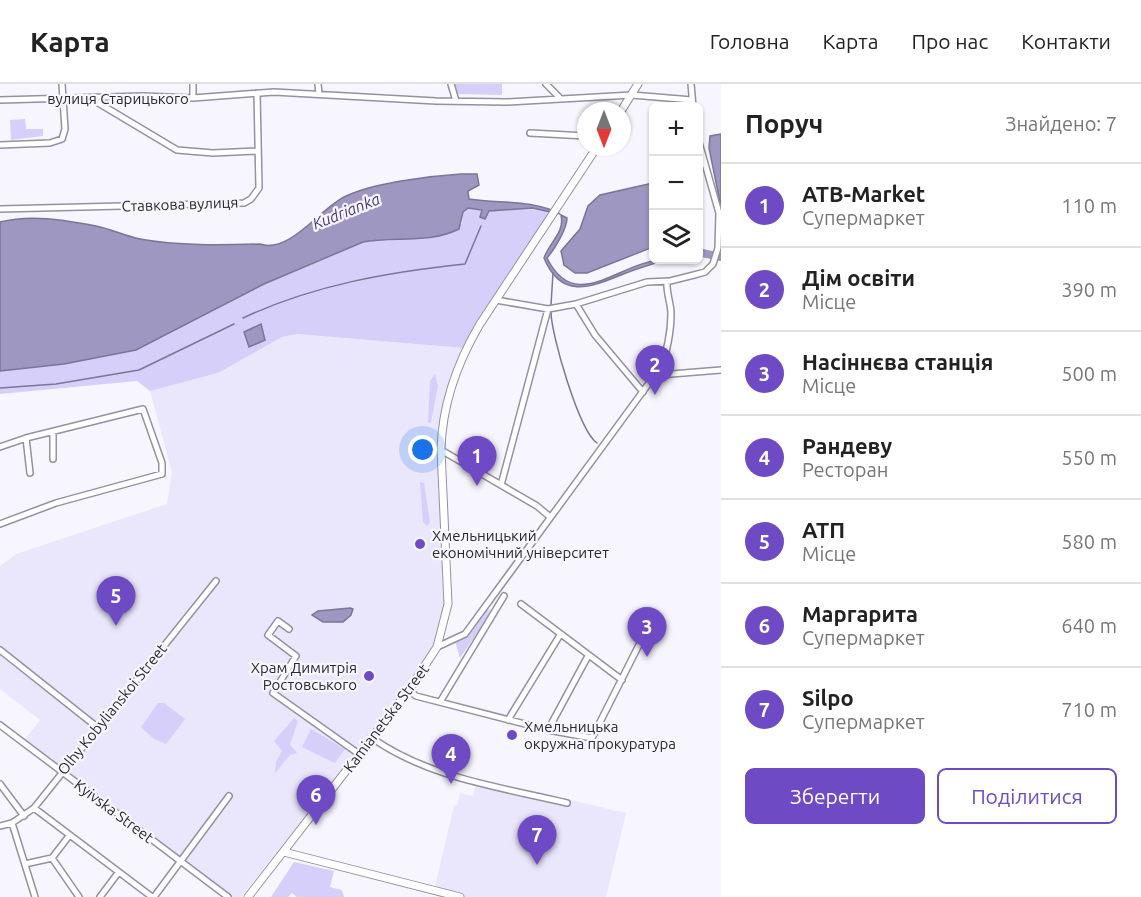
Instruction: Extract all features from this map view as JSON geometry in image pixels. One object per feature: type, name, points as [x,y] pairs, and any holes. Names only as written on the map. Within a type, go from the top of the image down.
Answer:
[{"type":"main road","points":[[627,102],[638,84]]},
{"type":"main road","name":"Kamianetska Street","points":[[248,897],[410,690],[437,647],[448,604],[441,450],[446,405],[455,376],[466,348],[591,156]]},
{"type":"main road","points":[[284,852],[460,897]]},
{"type":"street","points":[[0,145],[50,143],[62,139],[65,129],[62,84]]},
{"type":"street","points":[[193,84],[193,98]]},
{"type":"street","points":[[274,84],[274,92]]},
{"type":"street","points":[[318,84],[319,94]]},
{"type":"street","points":[[451,84],[456,101]]},
{"type":"street","points":[[546,84],[560,98]]},
{"type":"street","points":[[691,84],[692,102]]},
{"type":"street","name":"вулиця Старицького","points":[[0,99],[193,98],[274,92],[507,102],[632,94],[685,102]]},
{"type":"street","name":"Ставкова вулиця","points":[[0,209],[244,203],[251,200],[259,188],[257,93]]},
{"type":"street","points":[[98,100],[177,150],[213,153],[258,151]]},
{"type":"street","points":[[530,133],[577,136]]},
{"type":"street","points":[[496,300],[548,309],[576,304],[647,282],[667,281],[705,272],[714,262],[720,233],[718,213],[703,155]]},
{"type":"street","points":[[659,375],[668,348],[671,311],[667,301],[667,281]]},
{"type":"street","points":[[576,304],[595,335],[643,392]]},
{"type":"street","points":[[501,484],[506,475],[548,309]]},
{"type":"street","points":[[437,647],[454,640],[466,631],[536,540],[549,516],[652,379],[659,375],[721,370]]},
{"type":"street","points":[[0,447],[26,438],[143,409],[162,464],[162,474],[56,503],[0,524]]},
{"type":"street","points":[[53,432],[53,459]]},
{"type":"street","points":[[26,438],[30,473]]},
{"type":"street","points":[[441,450],[501,484],[549,516]]},
{"type":"street","name":"Olhy Kobylianskoi Street","points":[[0,826],[12,823],[34,808],[216,581]]},
{"type":"street","points":[[440,702],[504,596]]},
{"type":"street","points":[[521,604],[622,680]]},
{"type":"street","points":[[290,629],[278,621],[268,635],[296,656],[274,695],[359,754]]},
{"type":"street","points":[[410,690],[416,696],[548,730],[592,738],[645,631]]},
{"type":"street","points":[[508,720],[560,635]]},
{"type":"street","points":[[0,650],[97,727]]},
{"type":"street","points":[[548,730],[588,656]]},
{"type":"street","name":"Kyivska Street","points":[[0,724],[228,897]]},
{"type":"street","points":[[372,738],[425,768],[567,803]]},
{"type":"street","points":[[0,784],[24,816]]},
{"type":"street","points":[[34,808],[153,897],[229,796]]},
{"type":"street","points":[[12,823],[35,897]]},
{"type":"street","points":[[25,864],[52,858],[69,836]]},
{"type":"street","points":[[52,858],[79,897]]},
{"type":"street","points":[[100,897],[118,873]]},
{"type":"shaded area","points":[[454,84],[502,84],[502,95],[457,94]]},
{"type":"shaded area","points":[[25,119],[26,129],[43,129],[43,136],[11,140],[10,120]]},
{"type":"shaded area","points":[[468,208],[480,210],[487,215],[498,209],[507,208],[551,213],[464,348],[297,334],[282,337],[218,373],[150,391],[137,381],[0,394],[0,371],[161,338],[264,284],[363,242],[380,238],[416,239],[462,224],[463,212]]},
{"type":"shaded area","points":[[297,334],[464,348],[440,424],[446,604],[435,646],[408,689],[241,897],[228,897],[25,739],[40,720],[0,689],[0,566],[16,554],[167,504],[172,473],[150,391],[218,373],[282,337]]},
{"type":"shaded area","points":[[435,374],[438,386],[431,422],[428,423],[430,381]]},
{"type":"shaded area","points":[[420,482],[424,483],[430,522],[427,526],[423,522]]},
{"type":"shaded area","points":[[490,609],[487,619],[460,658],[455,641],[486,610]]},
{"type":"shaded area","points":[[158,703],[164,703],[185,719],[166,744],[154,739],[141,727]]},
{"type":"shaded area","points":[[294,718],[298,721],[290,745],[297,753],[290,755],[275,773],[276,762],[282,751],[274,741]]},
{"type":"shaded area","points":[[311,729],[345,749],[335,763],[302,747]]},
{"type":"shaded area","points":[[477,778],[626,813],[606,897],[460,897],[434,891],[454,805],[457,806],[460,793],[473,796]]},
{"type":"shaded area","points":[[294,862],[334,871],[330,887],[342,890],[344,897],[297,897],[292,893],[288,897],[271,897]]},
{"type":"water","points":[[721,134],[721,207],[709,148],[710,136]]},
{"type":"water","points":[[477,174],[479,185],[468,191],[469,199],[527,204],[560,214],[532,208],[489,211],[485,219],[480,217],[482,210],[468,208],[463,212],[459,229],[448,234],[436,237],[363,242],[264,284],[136,350],[64,364],[0,371],[0,222],[24,218],[48,219],[96,226],[134,238],[170,243],[271,245],[282,243],[293,237],[334,203],[356,192],[401,181]]},
{"type":"water","points":[[649,184],[649,249],[587,273],[575,273],[564,265],[561,251],[580,229],[588,206],[600,195]]},
{"type":"water","points":[[561,215],[567,218],[565,228],[547,258],[559,275],[571,283],[585,284],[600,281],[648,262],[653,264],[598,284],[577,287],[567,285],[551,271],[544,258],[559,232]]},
{"type":"water","points":[[261,324],[265,340],[249,347],[244,332]]},
{"type":"water","points":[[353,609],[351,615],[343,622],[323,622],[312,615],[318,611]]},
{"type":"waterway","points":[[243,318],[297,297],[352,282],[408,271],[465,264],[481,226]]},
{"type":"waterway","name":"Kudrianka","points":[[703,253],[721,257]]},
{"type":"waterway","points":[[551,305],[553,273]]},
{"type":"waterway","points":[[551,312],[567,381],[582,421],[597,443]]},
{"type":"waterway","points":[[0,388],[56,384],[139,370],[234,324]]},
{"type":"place","name":"Дім освіти","points":[[655,395]]},
{"type":"place","name":"ATB-Market","points":[[477,486]]},
{"type":"place","name":"Хмельницький економічний університет","points":[[420,544]]},
{"type":"place","name":"АТП","points":[[116,626]]},
{"type":"place","name":"Насіннєва станція","points":[[647,657]]},
{"type":"place","name":"Храм Димитрія Ростовського","points":[[369,676]]},
{"type":"place","name":"Хмельницька окружна прокуратура","points":[[512,735]]},
{"type":"place","name":"Рандеву","points":[[451,784]]},
{"type":"place","name":"Маргарита","points":[[316,825]]},
{"type":"place","name":"Silpo","points":[[537,865]]}]
